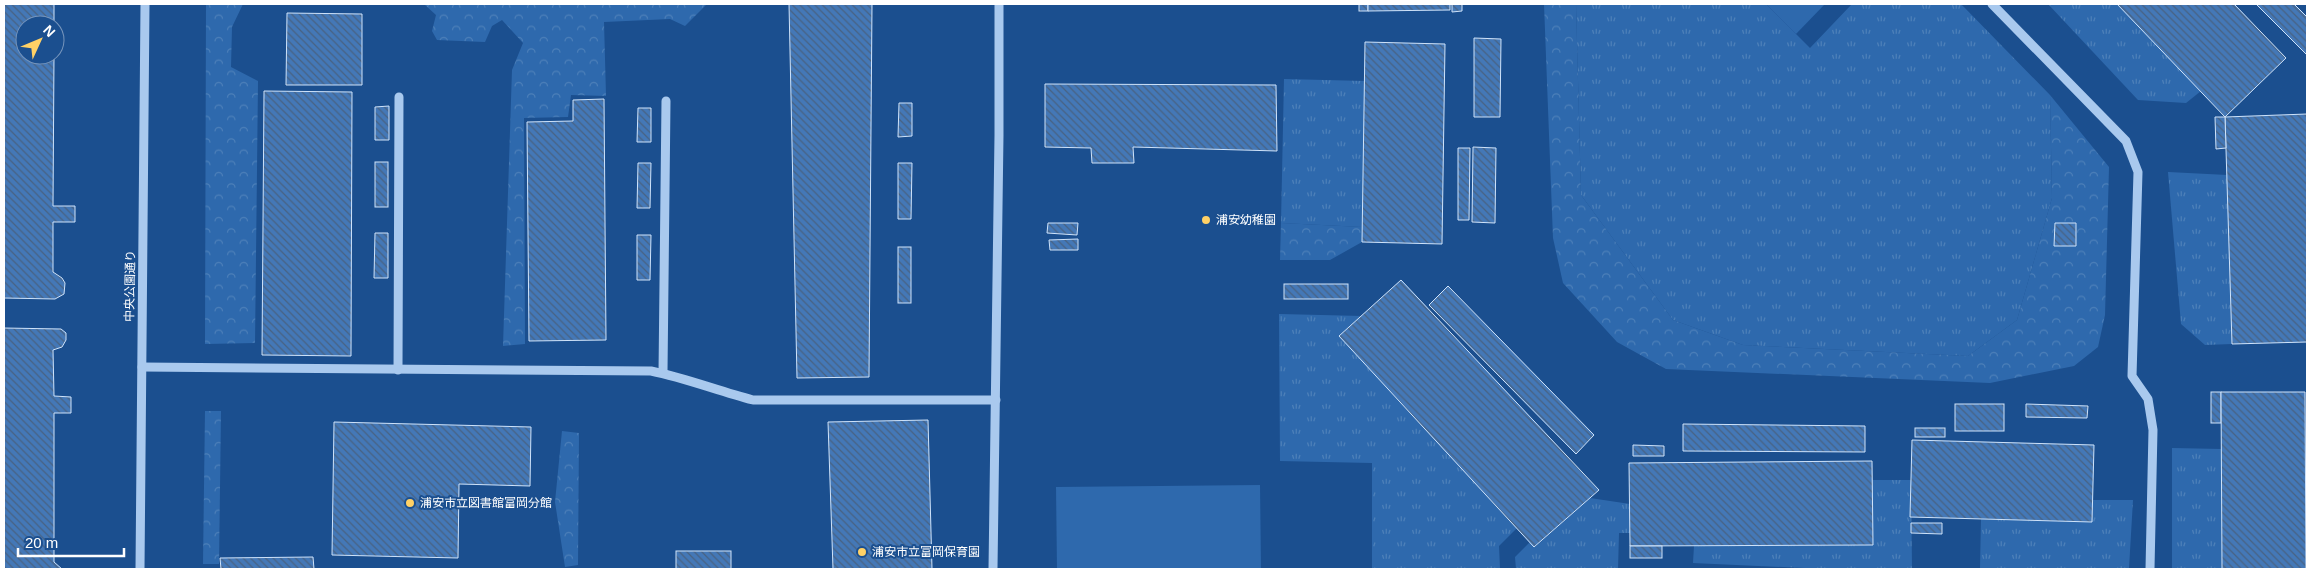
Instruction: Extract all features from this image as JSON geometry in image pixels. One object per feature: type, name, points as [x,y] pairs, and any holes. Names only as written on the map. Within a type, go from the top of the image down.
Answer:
[{"type":"street","name":"中央公園通り","points":[[140,569],[145,4]]},
{"type":"street","points":[[993,569],[999,4]]},
{"type":"street","points":[[1992,4],[2126,141],[2138,172],[2132,376],[2148,399],[2153,430],[2150,569]]},
{"type":"street","points":[[398,370],[399,97]]},
{"type":"street","points":[[663,373],[666,101]]},
{"type":"street","points":[[142,367],[651,371],[685,378],[719,391],[753,400],[996,400]]},
{"type":"green space","points":[[206,4],[243,4],[232,27],[231,67],[258,81],[255,343],[205,344]]},
{"type":"green space","points":[[424,4],[707,4],[685,26],[670,19],[604,22],[606,96],[571,95],[568,117],[524,118],[525,344],[503,346],[512,70],[523,43],[502,20],[492,26],[485,42],[437,40],[432,31],[436,15]]},
{"type":"green space","points":[[1544,4],[1576,4],[1581,195],[1673,320],[1743,345],[1968,356],[2017,320],[2052,198],[2050,95],[2109,167],[2105,315],[2098,347],[2074,366],[1990,383],[1666,369],[1617,342],[1563,283],[1553,238]]},
{"type":"green space","points":[[1576,4],[1766,4],[1810,48],[1852,4],[1961,4],[2050,95],[2052,198],[2017,320],[1968,356],[1743,345],[1673,320],[1581,195]]},
{"type":"green space","points":[[1766,4],[1825,4],[1796,34]]},
{"type":"green space","points":[[2048,4],[2117,4],[2201,91],[2186,103],[2138,100]]},
{"type":"green space","points":[[1284,79],[1365,81],[1362,227],[1281,223]]},
{"type":"green space","points":[[2168,172],[2227,175],[2232,344],[2205,345],[2181,324]]},
{"type":"green space","points":[[1281,223],[1362,227],[1362,242],[1330,260],[1280,260]]},
{"type":"green space","points":[[1279,314],[1362,316],[1340,337],[1517,528],[1499,546],[1500,569],[1372,569],[1372,463],[1280,461]]},
{"type":"green space","points":[[205,411],[221,411],[219,564],[203,564]]},
{"type":"green space","points":[[562,431],[579,433],[578,565],[565,567],[555,502]]},
{"type":"green space","points":[[2172,448],[2221,449],[2222,569],[2172,569]]},
{"type":"green space","points":[[1872,480],[1911,480],[1912,569],[1827,569],[1693,563],[1694,546],[1873,545]]},
{"type":"green space","points":[[1260,485],[1261,569],[1057,569],[1056,487]]},
{"type":"green space","points":[[1590,498],[1630,504],[1630,533],[1619,533],[1618,569],[1516,569],[1515,557],[1530,542],[1535,547]]},
{"type":"green space","points":[[2093,500],[2133,500],[2129,568],[1980,569],[1981,519],[2092,522]]},
{"type":"building","points":[[4,4],[54,4],[54,15],[15,15],[15,65],[54,65],[53,206],[75,206],[75,222],[53,222],[53,272],[62,278],[65,283],[64,294],[55,299],[4,298]]},
{"type":"building","points":[[789,4],[872,4],[869,377],[797,378]]},
{"type":"building","points":[[1359,4],[1368,4],[1368,11],[1359,11]]},
{"type":"building","points":[[1368,4],[1450,4],[1450,10],[1368,11]]},
{"type":"building","points":[[1452,4],[1462,4],[1462,11],[1452,12]]},
{"type":"building","points":[[2117,4],[2234,4],[2286,58],[2225,117]]},
{"type":"building","points":[[2256,4],[2294,4],[2307,17],[2307,55]]},
{"type":"building","points":[[287,13],[362,14],[362,85],[286,85]]},
{"type":"building","points":[[1474,38],[1501,39],[1500,117],[1474,117]]},
{"type":"building","points":[[1365,42],[1445,44],[1442,244],[1362,242]]},
{"type":"building","points":[[1045,84],[1276,85],[1277,151],[1133,147],[1134,163],[1092,163],[1091,148],[1045,147]]},
{"type":"building","points":[[264,91],[352,92],[351,356],[262,355]]},
{"type":"building","points":[[604,99],[606,340],[529,341],[527,122],[573,121],[573,100]]},
{"type":"building","points":[[899,103],[912,103],[912,136],[898,137]]},
{"type":"building","points":[[389,106],[389,140],[375,140],[375,107]]},
{"type":"building","points":[[638,108],[651,108],[651,142],[637,142]]},
{"type":"building","points":[[2307,114],[2307,342],[2232,344],[2225,117]]},
{"type":"building","points":[[2215,117],[2225,117],[2226,148],[2216,149]]},
{"type":"building","points":[[1473,147],[1496,148],[1495,223],[1472,222]]},
{"type":"building","points":[[1458,148],[1470,148],[1469,220],[1458,220]]},
{"type":"building","points":[[375,162],[388,162],[388,207],[375,207]]},
{"type":"building","points":[[638,163],[651,163],[650,208],[637,208]]},
{"type":"building","points":[[898,163],[912,163],[911,219],[898,219]]},
{"type":"building","points":[[1048,223],[1078,223],[1077,235],[1047,233]]},
{"type":"building","points":[[2055,223],[2076,223],[2076,246],[2054,246]]},
{"type":"building","points":[[375,233],[388,233],[388,278],[374,278]]},
{"type":"building","points":[[637,235],[651,235],[650,280],[637,280]]},
{"type":"building","points":[[1078,239],[1078,250],[1050,250],[1049,240]]},
{"type":"building","points":[[898,247],[911,247],[911,303],[898,303]]},
{"type":"building","points":[[1401,280],[1599,490],[1534,547],[1339,336]]},
{"type":"building","points":[[1284,284],[1348,284],[1348,299],[1284,299]]},
{"type":"building","points":[[1448,286],[1594,435],[1576,454],[1429,305]]},
{"type":"building","points":[[4,328],[61,329],[66,333],[66,340],[62,347],[53,350],[54,396],[71,397],[71,413],[54,413],[54,562],[62,569],[4,569]]},
{"type":"building","points":[[2211,392],[2221,392],[2221,423],[2211,423]]},
{"type":"building","points":[[2221,392],[2305,392],[2306,569],[2222,569]]},
{"type":"building","points":[[1955,404],[2004,404],[2004,431],[1955,431]]},
{"type":"building","points":[[2026,404],[2088,406],[2087,418],[2026,417]]},
{"type":"building","points":[[928,420],[932,569],[833,569],[828,422]]},
{"type":"building","name":"浦安市立図書館富岡分館","points":[[334,422],[531,427],[530,486],[459,484],[458,558],[332,555]]},
{"type":"building","points":[[1683,424],[1865,426],[1865,452],[1683,451]]},
{"type":"building","points":[[1915,428],[1945,428],[1945,437],[1915,437]]},
{"type":"building","points":[[1912,440],[2094,445],[2092,522],[1910,517]]},
{"type":"building","points":[[1633,445],[1664,446],[1664,456],[1633,456]]},
{"type":"building","points":[[1872,461],[1873,545],[1630,546],[1629,463]]},
{"type":"building","points":[[1911,523],[1942,523],[1942,534],[1911,533]]},
{"type":"building","points":[[1630,546],[1662,546],[1662,558],[1630,558]]},
{"type":"building","points":[[676,551],[731,551],[731,569],[676,569]]},
{"type":"building","points":[[313,557],[314,569],[221,569],[220,558]]},
{"type":"place","name":"浦安幼稚園","points":[[1206,220]]},
{"type":"place","name":"浦安市立図書館富岡分館","points":[[410,503]]},
{"type":"place","name":"浦安市立富岡保育園","points":[[862,552]]}]
